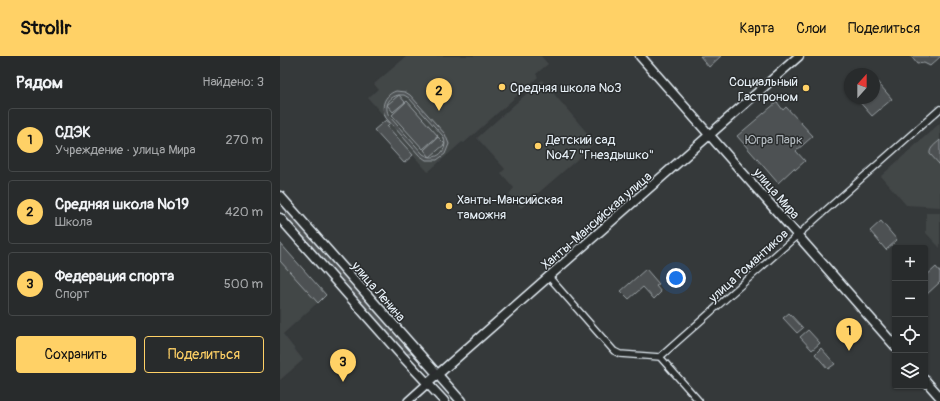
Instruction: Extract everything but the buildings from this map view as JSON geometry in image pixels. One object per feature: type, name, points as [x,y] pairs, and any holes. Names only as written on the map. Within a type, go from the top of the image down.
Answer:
[{"type":"main road","name":"улица Мира","points":[[640,56],[892,343]]},
{"type":"main road","name":"Ханты-Мансийская улица","points":[[408,401],[799,56]]},
{"type":"main road","name":"улица Ленина","points":[[280,196],[461,401]]},
{"type":"main road","name":"улица Ленина","points":[[280,218],[402,356],[444,401]]},
{"type":"main road","points":[[402,356],[407,358],[411,356],[414,352],[412,346]]},
{"type":"main road","points":[[928,383],[940,397]]},
{"type":"street","name":"улица Романтиков","points":[[660,357],[860,178],[940,109]]},
{"type":"street","points":[[549,277],[614,351],[620,354],[660,357],[699,401]]},
{"type":"shaded area","points":[[407,56],[541,56],[548,64],[536,74],[538,77],[464,143],[462,142],[428,172],[387,126],[390,123],[368,98],[378,89],[374,84]]},
{"type":"shaded area","name":"Детский сад №47 \"Гнездышко\"","points":[[542,80],[595,142],[580,157],[521,208],[509,194],[514,188],[501,173],[505,169],[477,138]]},
{"type":"shaded area","points":[[940,123],[940,207],[906,205],[881,176]]},
{"type":"shaded area","points":[[926,213],[940,213],[940,248],[926,233]]},
{"type":"shaded area","points":[[280,243],[326,295],[283,334],[303,360],[280,380]]},
{"type":"green space","points":[[700,56],[721,56],[709,67]]},
{"type":"green space","points":[[911,56],[940,57],[930,66],[924,63],[917,64]]},
{"type":"green space","points":[[880,85],[892,99],[872,116],[861,104],[880,104]]},
{"type":"green space","points":[[396,91],[405,92],[410,95],[445,134],[449,144],[445,154],[437,160],[426,160],[419,155],[386,118],[383,106],[386,98]],"holes":[[[404,95],[409,98],[443,136],[445,146],[437,156],[433,157],[423,154],[389,116],[387,109],[388,102],[395,96]]]},
{"type":"green space","points":[[399,95],[405,102],[393,112],[387,105]]},
{"type":"green space","points":[[407,101],[438,136],[423,149],[392,115]]},
{"type":"green space","name":"Югра Парк","points":[[777,102],[783,110],[786,107],[813,136],[796,151],[805,161],[795,170],[794,168],[778,183],[737,136]]},
{"type":"green space","points":[[386,120],[390,123],[387,126],[413,155],[404,163],[374,130]]},
{"type":"green space","points":[[438,137],[445,144],[430,157],[424,150]]},
{"type":"green space","points":[[940,140],[940,165],[930,154],[930,152],[933,146]]},
{"type":"green space","points":[[288,211],[411,351],[410,354],[406,354],[284,215]]},
{"type":"green space","points":[[881,221],[897,240],[886,250],[870,231]]},
{"type":"green space","points":[[280,243],[326,295],[318,303],[280,261]]},
{"type":"green space","points":[[936,267],[940,272],[940,282],[928,293],[928,281],[928,274]]},
{"type":"green space","points":[[646,269],[659,284],[656,286],[661,292],[654,299],[643,287],[629,299],[621,291]]},
{"type":"green space","points":[[789,313],[803,328],[797,333],[783,318]]},
{"type":"green space","points":[[808,330],[820,343],[812,350],[800,337]]},
{"type":"green space","points":[[821,348],[835,364],[828,369],[815,354]]},
{"type":"place","name":"Средняя школа №3","points":[[502,87]]},
{"type":"place","name":"Социальный Гастроном","points":[[806,88]]},
{"type":"place","name":"Средняя школа №19","points":[[439,111]]},
{"type":"place","name":"Детский сад №47 \"Гнездышко\"","points":[[538,146]]},
{"type":"place","name":"Ханты-Мансийская таможня","points":[[449,206]]},
{"type":"place","name":"СДЭК","points":[[849,351]]},
{"type":"place","name":"Федерация спорта","points":[[343,382]]}]
